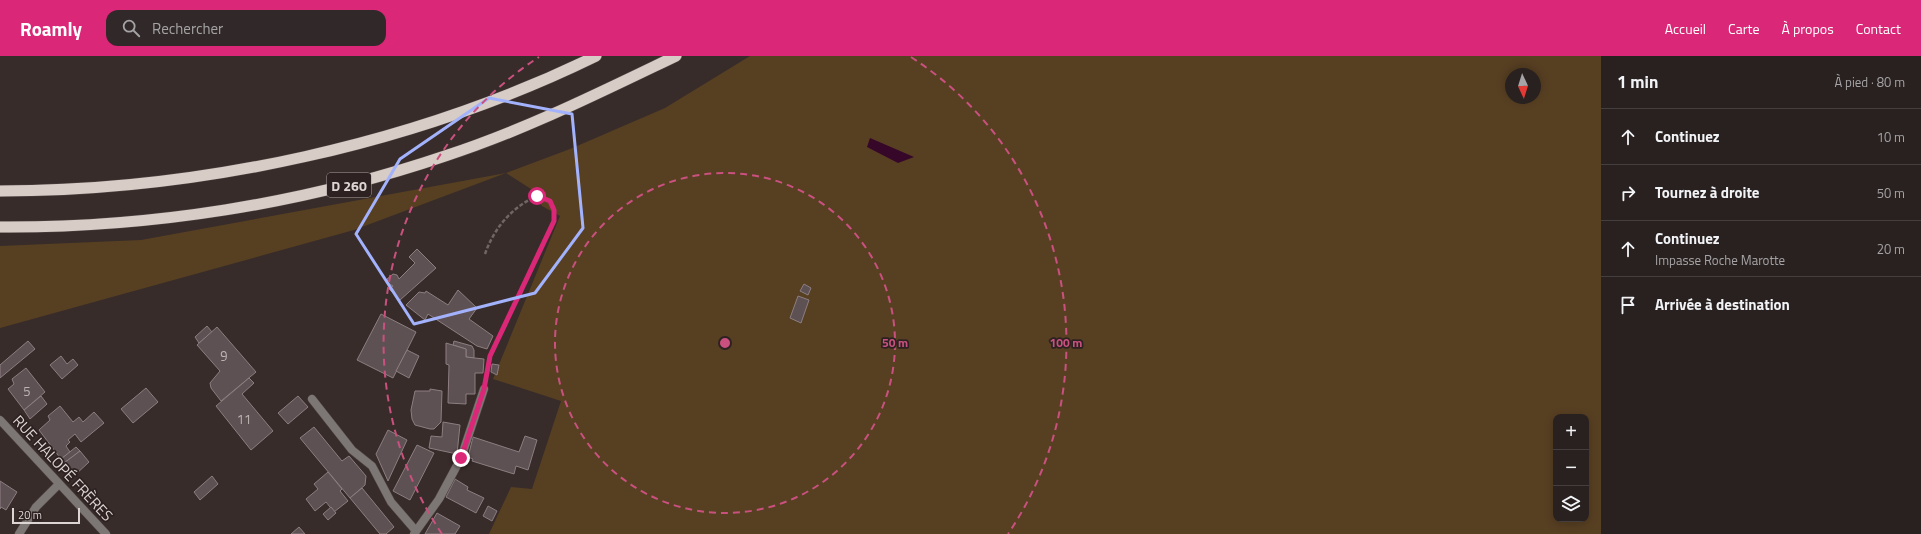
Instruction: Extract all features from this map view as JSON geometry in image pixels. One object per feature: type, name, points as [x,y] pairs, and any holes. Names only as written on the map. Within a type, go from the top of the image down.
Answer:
[{"type":"highway","name":"D 260","points":[[0,191],[32,191],[142,183],[208,174],[287,160],[382,137],[456,114],[550,78],[596,56]]},
{"type":"highway","name":"D 260","points":[[0,227],[136,221],[215,211],[311,194],[447,156],[569,107],[676,56]]},
{"type":"street","points":[[312,399],[352,450],[372,466],[392,502],[415,533],[439,499],[461,458],[484,389]]},
{"type":"street","name":"RUE HALOPÉ FRÈRES","points":[[0,420],[106,534]]},
{"type":"street","points":[[19,534],[36,508],[59,484]]},
{"type":"path","points":[[484,389],[490,356],[554,221],[554,210],[550,201],[537,196],[524,202],[498,228],[491,238],[485,254]]},
{"type":"highlighted area","points":[[489,98],[572,114],[583,228],[535,293],[414,324],[356,234],[400,159]]},
{"type":"shaded area","points":[[750,56],[1601,56],[1601,534],[489,534],[511,487],[532,489],[561,401],[493,379],[560,216],[542,206],[531,189],[506,173],[570,149],[665,108]]},
{"type":"shaded area","points":[[870,138],[914,157],[898,163],[867,147]]},
{"type":"shaded area","points":[[506,173],[354,230],[0,328],[0,246],[141,240]]},
{"type":"building","points":[[417,249],[436,268],[400,300],[389,289],[393,286],[389,284],[387,279],[393,274],[397,275],[399,279],[415,263],[409,257]]},
{"type":"building","points":[[804,284],[811,288],[808,295],[800,291]]},
{"type":"building","points":[[458,290],[477,308],[469,319],[493,336],[487,349],[477,346],[428,314],[425,320],[406,305],[419,292],[425,293],[426,291],[448,305]]},
{"type":"building","points":[[798,296],[809,300],[801,323],[790,318]]},
{"type":"building","points":[[381,314],[416,332],[393,378],[357,360]]},
{"type":"building","points":[[207,326],[212,332],[199,343],[195,337]]},
{"type":"building","points":[[217,327],[256,372],[221,401],[211,388],[210,383],[220,371],[197,345]]},
{"type":"building","points":[[28,341],[35,349],[0,378],[0,365]]},
{"type":"building","points":[[454,341],[472,346],[474,350],[474,358],[466,357],[466,349],[453,345]]},
{"type":"building","points":[[446,343],[466,349],[466,357],[484,359],[483,373],[475,373],[475,394],[466,394],[466,404],[448,403],[449,365],[446,364]]},
{"type":"building","points":[[407,350],[419,356],[409,378],[396,371]]},
{"type":"building","points":[[61,356],[67,364],[73,359],[78,365],[62,379],[50,365]]},
{"type":"building","points":[[492,364],[499,365],[497,375],[491,372]]},
{"type":"building","points":[[26,368],[45,392],[24,410],[8,389],[14,384],[12,379]]},
{"type":"building","points":[[249,378],[254,383],[242,394],[273,431],[251,450],[216,406]]},
{"type":"building","points":[[146,388],[158,402],[133,423],[121,409]]},
{"type":"building","points":[[430,389],[442,391],[441,422],[434,429],[415,425],[412,419],[411,410],[415,391],[430,391]]},
{"type":"building","points":[[41,396],[47,404],[30,419],[24,410]]},
{"type":"building","points":[[298,396],[308,407],[288,424],[278,413]]},
{"type":"building","points":[[60,406],[73,422],[79,417],[83,422],[94,412],[104,423],[81,442],[75,434],[68,440],[70,442],[66,446],[70,452],[61,459],[39,430],[50,420],[48,416]]},
{"type":"building","points":[[443,422],[460,425],[457,454],[429,448],[431,436],[442,437]]},
{"type":"building","points":[[314,427],[342,461],[349,456],[366,476],[365,485],[350,498],[300,438]]},
{"type":"building","points":[[388,430],[407,440],[388,481],[376,454]]},
{"type":"building","points":[[525,436],[537,440],[528,470],[516,466],[514,474],[472,461],[473,459],[468,457],[473,437],[519,452]]},
{"type":"building","points":[[417,445],[434,453],[410,500],[393,491]]},
{"type":"building","points":[[76,447],[80,451],[64,463],[61,459]]},
{"type":"building","points":[[80,451],[89,462],[75,475],[64,463]]},
{"type":"building","points":[[328,472],[342,489],[340,491],[348,501],[334,512],[326,502],[315,511],[306,499],[318,489],[314,484]]},
{"type":"building","points":[[212,476],[218,484],[200,500],[194,492]]},
{"type":"building","points":[[455,479],[468,487],[467,490],[484,498],[476,513],[446,497]]},
{"type":"building","points":[[0,481],[17,492],[6,510],[1,507],[0,509]]},
{"type":"building","points":[[362,488],[394,527],[386,534],[380,534],[350,498]]},
{"type":"building","points":[[488,506],[497,511],[492,521],[483,516]]},
{"type":"building","points":[[331,507],[336,513],[328,520],[323,514]]},
{"type":"building","points":[[437,513],[460,526],[455,534],[425,534]]},
{"type":"building","points":[[299,527],[305,534],[291,534]]},
{"type":"route","points":[[461,458],[484,389],[490,356],[554,221],[554,210],[550,201],[537,196]]}]
